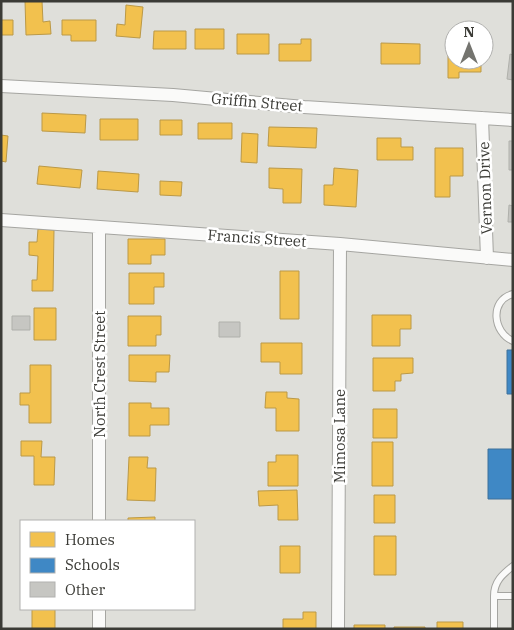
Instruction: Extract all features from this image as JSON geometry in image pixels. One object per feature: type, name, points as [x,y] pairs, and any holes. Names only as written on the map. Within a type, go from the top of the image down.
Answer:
[{"type":"street","name":"Griffin Street","points":[[1,86],[173,95],[513,120]]},
{"type":"street","name":"Vernon Drive","points":[[482,118],[488,258]]},
{"type":"street","name":"Francis Street","points":[[1,220],[340,244],[513,260]]},
{"type":"street","name":"North Crest Street","points":[[99,227],[99,520]]},
{"type":"street","name":"Mimosa Lane","points":[[338,629],[340,244]]},
{"type":"street","points":[[99,610],[99,629]]},
{"type":"lane","points":[[513,294],[502,299],[497,314],[498,327],[501,333],[513,341]]},
{"type":"lane","points":[[494,629],[494,589],[499,577],[513,566]]},
{"type":"lane","points":[[494,596],[513,596]]},
{"type":"building: Homes","points":[[25,1],[42,1],[43,22],[50,21],[51,34],[26,35]]},
{"type":"building: Homes","points":[[126,5],[143,7],[140,38],[116,36],[117,24],[125,25]]},
{"type":"building: Homes","points":[[1,20],[13,20],[13,35],[1,35]]},
{"type":"building: Homes","points":[[62,20],[96,20],[96,41],[71,41],[71,35],[62,35]]},
{"type":"building: Homes","points":[[195,29],[224,29],[224,49],[195,49]]},
{"type":"building: Homes","points":[[154,31],[186,31],[186,49],[153,49]]},
{"type":"building: Homes","points":[[237,34],[269,34],[269,54],[237,54]]},
{"type":"building: Homes","points":[[301,39],[311,39],[311,61],[279,61],[279,44],[301,44]]},
{"type":"building: Homes","points":[[381,43],[420,44],[420,64],[381,64]]},
{"type":"building: Homes","points":[[448,70],[481,70],[481,72],[459,72],[459,78],[448,78]]},
{"type":"building: Homes","points":[[42,113],[86,115],[85,133],[42,131]]},
{"type":"building: Homes","points":[[100,119],[138,119],[138,140],[100,140]]},
{"type":"building: Homes","points":[[160,120],[182,120],[182,135],[160,135]]},
{"type":"building: Homes","points":[[198,123],[232,123],[232,139],[198,139]]},
{"type":"building: Homes","points":[[269,127],[317,128],[316,148],[268,146]]},
{"type":"building: Homes","points":[[242,133],[258,134],[257,163],[241,162]]},
{"type":"building: Homes","points":[[1,135],[8,136],[6,162],[1,161]]},
{"type":"building: Homes","points":[[377,138],[401,138],[401,147],[413,147],[413,160],[377,160]]},
{"type":"building: Homes","points":[[435,148],[463,148],[463,176],[450,176],[450,197],[435,197]]},
{"type":"building: Homes","points":[[39,166],[82,170],[80,188],[37,184]]},
{"type":"building: Homes","points":[[269,168],[302,169],[301,203],[283,203],[283,189],[269,188]]},
{"type":"building: Homes","points":[[334,168],[358,170],[356,207],[324,205],[324,185],[333,185]]},
{"type":"building: Homes","points":[[98,171],[139,174],[138,192],[97,189]]},
{"type":"building: Homes","points":[[160,181],[182,182],[181,196],[160,195]]},
{"type":"building: Homes","points":[[38,229],[54,230],[53,291],[32,291],[32,280],[37,280],[38,256],[29,255],[29,242],[37,242]]},
{"type":"building: Homes","points":[[128,239],[165,239],[165,255],[151,255],[151,264],[128,264]]},
{"type":"building: Homes","points":[[280,271],[299,271],[299,319],[280,319]]},
{"type":"building: Homes","points":[[129,273],[164,273],[164,287],[154,287],[154,304],[129,304]]},
{"type":"building: Homes","points":[[34,308],[56,308],[56,340],[34,340]]},
{"type":"building: Homes","points":[[372,315],[411,315],[411,329],[400,329],[400,346],[372,346]]},
{"type":"building: Homes","points":[[128,316],[161,316],[161,335],[156,335],[156,346],[128,346]]},
{"type":"building: Homes","points":[[261,343],[302,343],[302,374],[280,374],[280,362],[261,362]]},
{"type":"building: Homes","points":[[129,355],[170,355],[169,372],[156,372],[156,382],[129,381]]},
{"type":"building: Homes","points":[[373,358],[413,358],[413,373],[401,374],[401,381],[395,381],[395,391],[373,391]]},
{"type":"building: Homes","points":[[30,365],[51,365],[51,423],[29,423],[29,405],[20,405],[20,393],[30,393]]},
{"type":"building: Homes","points":[[266,392],[287,392],[287,398],[299,399],[299,431],[276,431],[276,408],[265,408]]},
{"type":"building: Homes","points":[[129,403],[151,403],[151,408],[169,408],[169,425],[150,425],[150,436],[129,436]]},
{"type":"building: Homes","points":[[373,409],[397,409],[397,438],[373,438]]},
{"type":"building: Homes","points":[[21,441],[42,441],[41,457],[55,457],[54,485],[34,485],[34,456],[21,456]]},
{"type":"building: Homes","points":[[372,442],[393,442],[393,486],[372,486]]},
{"type":"building: Homes","points":[[276,455],[298,455],[298,486],[268,486],[268,462],[276,462]]},
{"type":"building: Homes","points":[[129,457],[148,457],[147,468],[156,468],[155,501],[127,500]]},
{"type":"building: Homes","points":[[297,490],[298,520],[278,520],[278,505],[259,506],[258,491]]},
{"type":"building: Homes","points":[[374,495],[395,495],[395,523],[374,523]]},
{"type":"building: Homes","points":[[155,517],[155,520],[128,520],[128,518]]},
{"type":"building: Homes","points":[[374,536],[396,536],[396,575],[374,575]]},
{"type":"building: Homes","points":[[280,546],[300,546],[300,573],[280,573]]},
{"type":"building: Homes","points":[[32,610],[55,610],[55,629],[32,629]]},
{"type":"building: Homes","points":[[303,612],[316,612],[316,629],[283,629],[283,619],[303,619]]},
{"type":"building: Homes","points":[[437,622],[463,622],[463,629],[437,629]]},
{"type":"building: Homes","points":[[354,625],[385,625],[385,629],[354,629]]},
{"type":"building: Homes","points":[[394,627],[425,627],[425,629],[394,629]]},
{"type":"building: Schools","points":[[507,350],[513,350],[513,394],[507,394]]},
{"type":"building: Schools","points":[[488,449],[513,449],[513,499],[488,499]]},
{"type":"building: Other","points":[[510,54],[513,55],[513,80],[507,79]]},
{"type":"building: Other","points":[[509,141],[513,141],[513,170],[509,170]]},
{"type":"building: Other","points":[[509,205],[513,206],[513,222],[508,222]]},
{"type":"building: Other","points":[[12,316],[30,316],[30,330],[12,330]]},
{"type":"building: Other","points":[[219,322],[240,322],[240,337],[219,337]]}]
